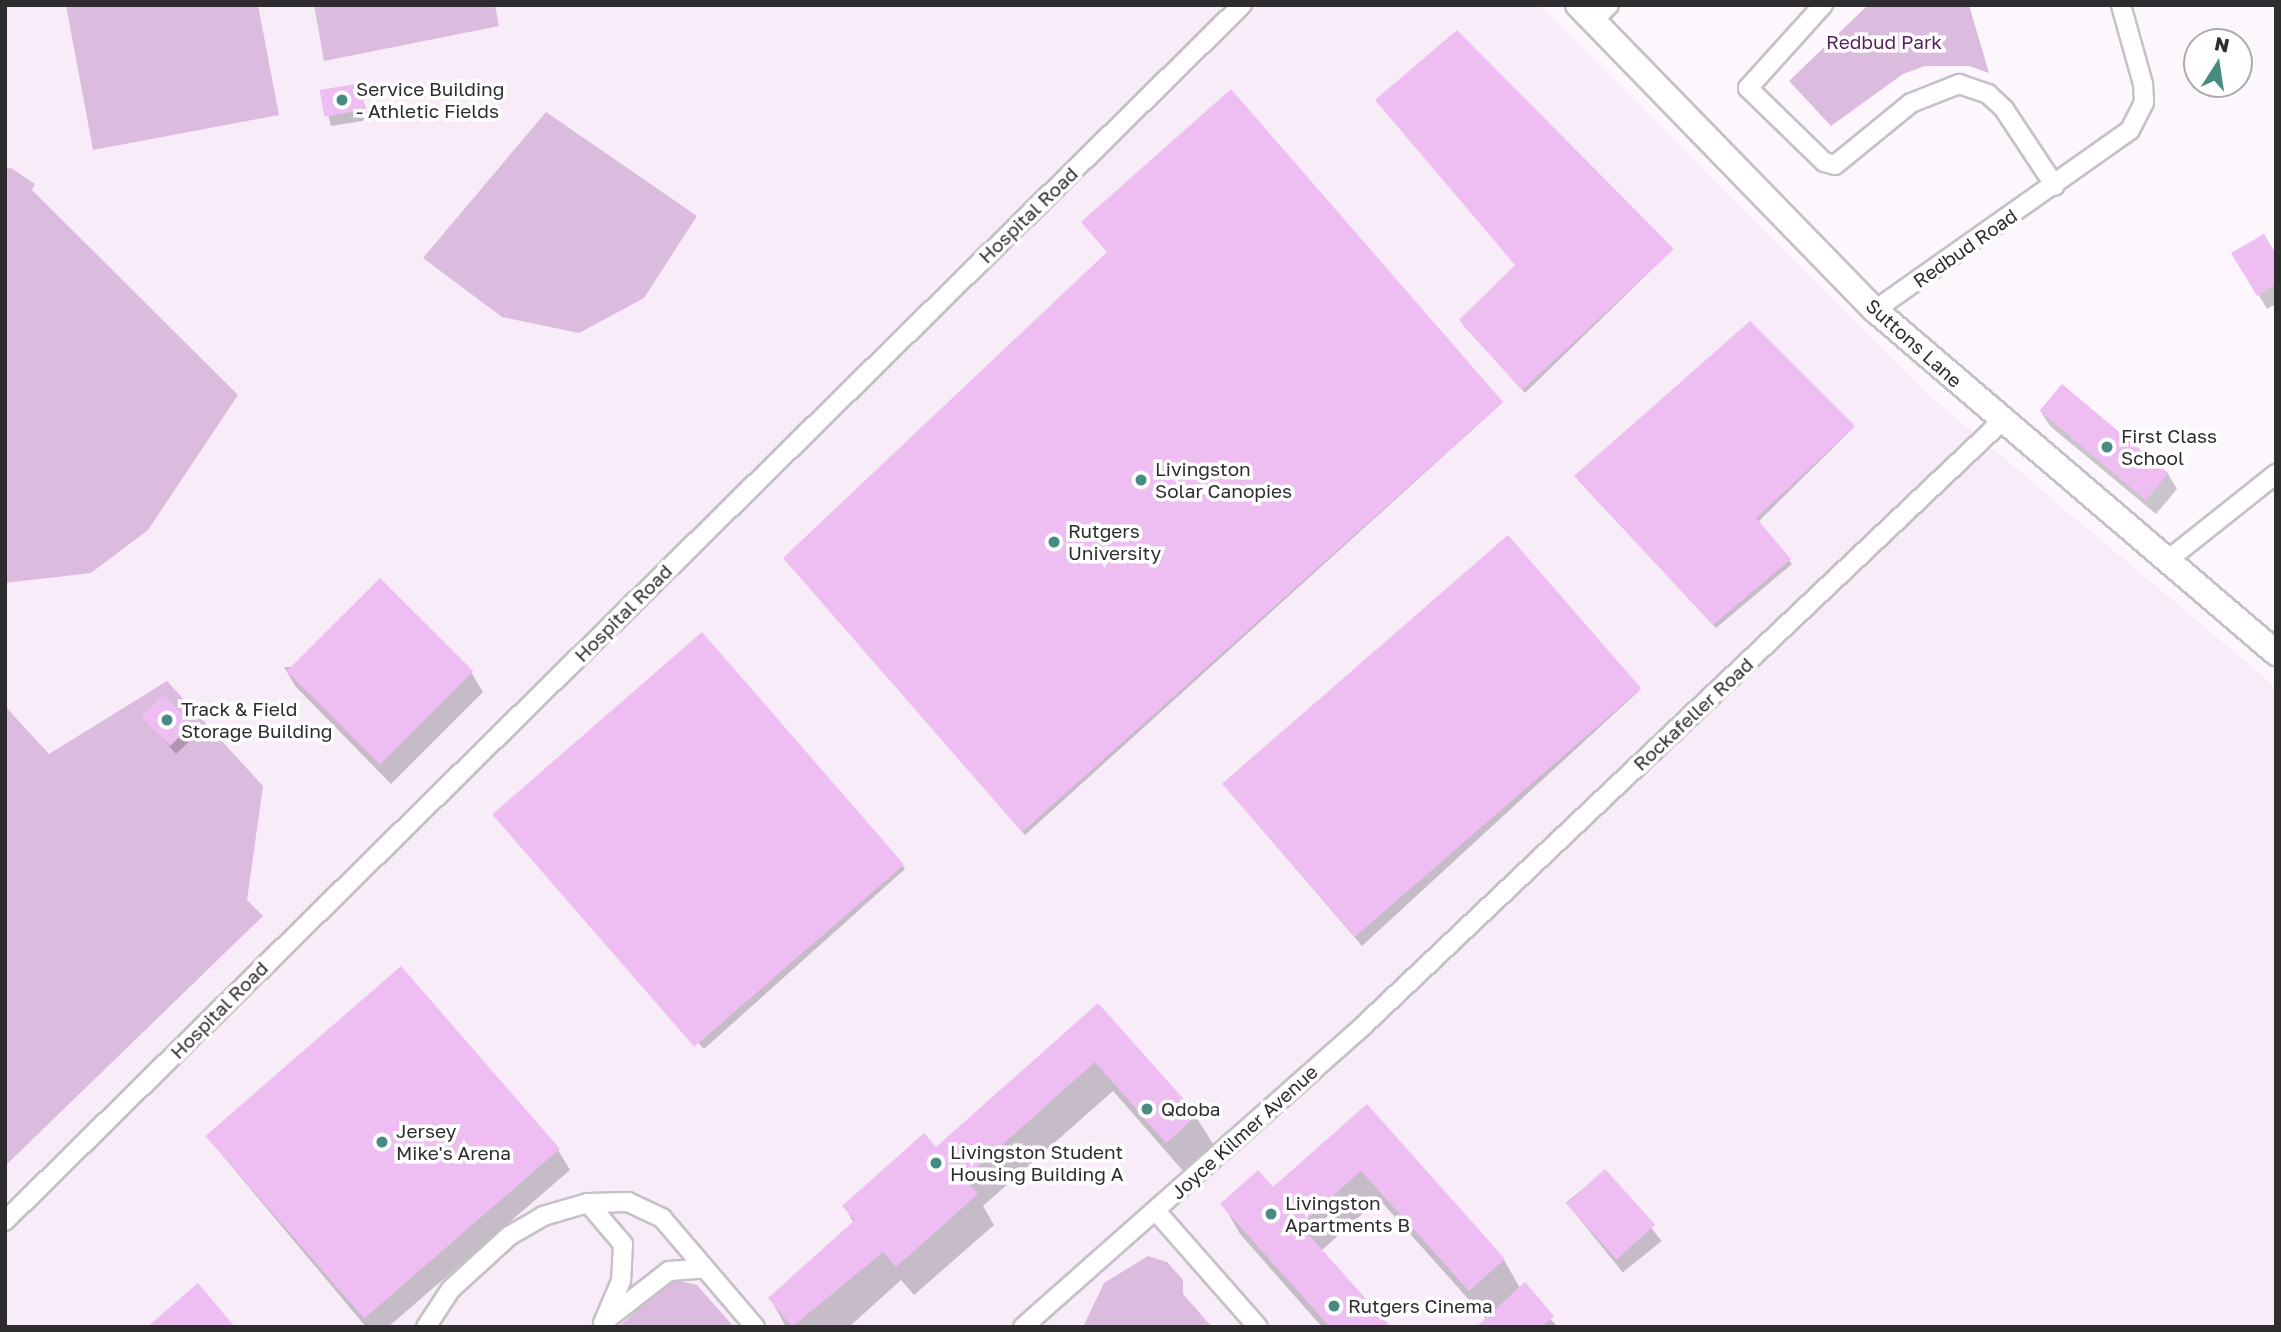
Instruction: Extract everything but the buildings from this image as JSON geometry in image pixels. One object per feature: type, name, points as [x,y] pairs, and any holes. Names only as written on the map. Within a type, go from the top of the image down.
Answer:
[{"type":"street","name":"Hospital Road","points":[[5,1221],[1242,5]]},
{"type":"street","points":[[1823,5],[1748,88],[1824,162],[1835,165],[1911,103],[1959,84],[1988,94],[2004,109],[2055,186]]},
{"type":"street","name":"Redbud Road","points":[[1875,310],[2116,144],[2139,118],[2143,84],[2121,5]]},
{"type":"street","name":"Suttons Lane","points":[[1593,10],[1875,310],[2001,421],[2169,559],[2276,653]]},
{"type":"street","name":"Rockafeller Road","points":[[1384,1006],[2001,421]]},
{"type":"street","points":[[2169,559],[2276,474]]},
{"type":"street","name":"Joyce Kilmer Avenue","points":[[1258,1327],[1156,1210],[1384,1006]]},
{"type":"street","points":[[426,1327],[451,1289],[509,1236],[542,1216],[588,1203],[628,1202],[662,1218],[700,1269],[755,1327]]},
{"type":"street","points":[[588,1203],[614,1225],[623,1244],[621,1281],[601,1325]]},
{"type":"street","points":[[1023,1327],[1156,1210]]},
{"type":"street","points":[[601,1325],[669,1271],[700,1269]]},
{"type":"shaded area","name":"Rutgers University","points":[[5,5],[1540,5],[1931,397],[2276,687],[2276,1327],[5,1327]]},
{"type":"green space","points":[[66,5],[258,5],[279,115],[93,150]]},
{"type":"green space","points":[[314,5],[495,5],[499,26],[324,61]]},
{"type":"green space","name":"Redbud Park","points":[[1868,5],[1969,5],[1989,73],[1969,66],[1925,66],[1903,74],[1831,126],[1789,81]]},
{"type":"green space","points":[[546,112],[697,216],[644,298],[579,333],[502,317],[423,258]]},
{"type":"green space","points":[[11,168],[35,184],[32,190],[238,395],[148,530],[91,573],[5,583],[5,169]]},
{"type":"green space","points":[[167,681],[263,786],[247,900],[263,916],[5,1166],[5,706],[49,754]]},
{"type":"green space","points":[[1148,1256],[1167,1262],[1183,1280],[1183,1294],[1212,1327],[1083,1327],[1104,1283]]},
{"type":"green space","points":[[681,1281],[697,1285],[734,1327],[618,1327],[669,1283]]},
{"type":"place","name":"Service Building - Athletic Fields","points":[[342,100]]},
{"type":"place","name":"First Class School","points":[[2107,447]]},
{"type":"place","name":"Livingston Solar Canopies","points":[[1141,480]]},
{"type":"place","name":"Rutgers University","points":[[1054,542]]},
{"type":"place","name":"Track & Field Storage Building","points":[[167,720]]},
{"type":"place","name":"Qdoba","points":[[1147,1109]]},
{"type":"place","name":"Jersey Mike's Arena","points":[[382,1142]]},
{"type":"place","name":"Livingston Student Housing Building A","points":[[936,1163]]},
{"type":"place","name":"Livingston Apartments B","points":[[1271,1214]]},
{"type":"place","name":"Rutgers Cinema","points":[[1334,1306]]}]
